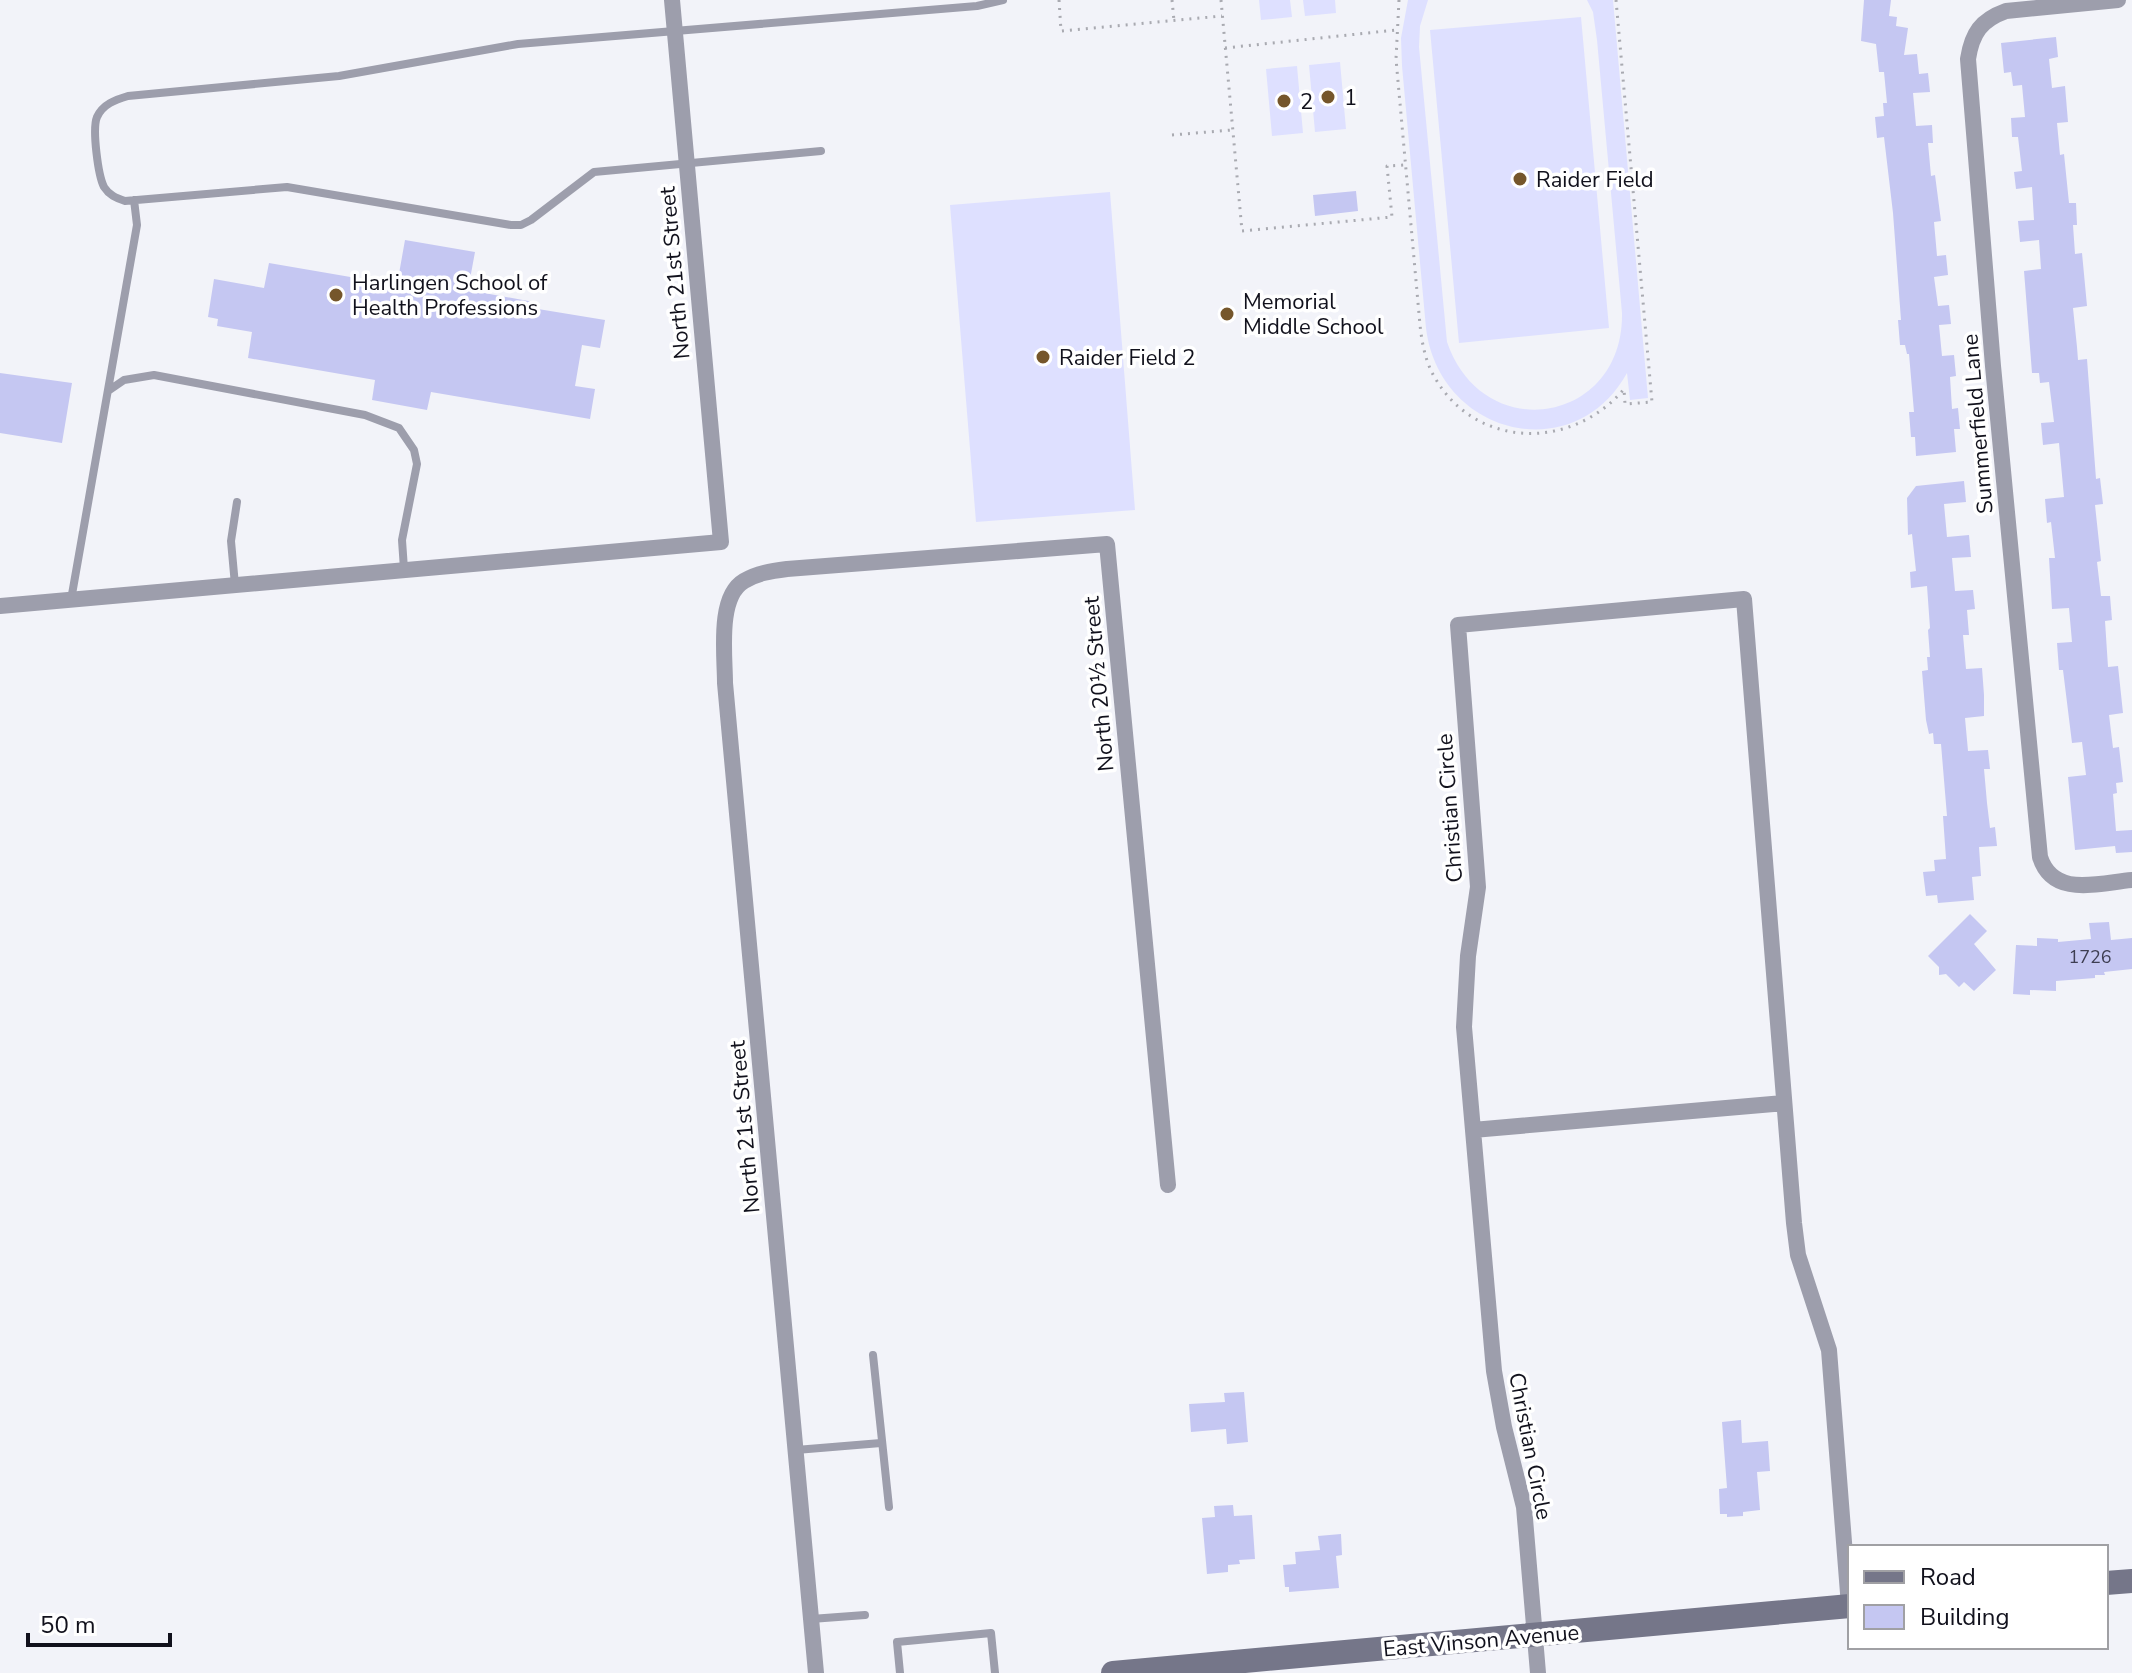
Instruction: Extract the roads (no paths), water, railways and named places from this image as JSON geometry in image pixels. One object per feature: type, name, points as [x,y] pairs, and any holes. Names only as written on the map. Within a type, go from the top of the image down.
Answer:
[{"type":"street","name":"North 21st Street","points":[[405,570],[721,542],[672,0]]},
{"type":"street","name":"Summerfield Lane","points":[[2118,0],[2006,11],[1990,17],[1978,27],[1968,59],[1993,366],[2040,857],[2051,878],[2062,883],[2132,880]]},
{"type":"street","name":"North 20½ Street","points":[[742,582],[787,569],[1107,544],[1168,1185]]},
{"type":"street","points":[[0,606],[405,570]]},
{"type":"street","name":"North 21st Street","points":[[742,582],[732,591],[729,601],[725,625],[725,683],[816,1673]]},
{"type":"street","name":"Christian Circle","points":[[1538,1673],[1524,1507],[1494,1371],[1464,1027],[1468,956],[1478,887],[1458,625],[1744,599],[1784,1103]]},
{"type":"street","points":[[1473,1130],[1784,1103],[1798,1255],[1829,1350],[1848,1582]]},
{"type":"street","points":[[2108,1583],[2132,1581]]},
{"type":"street","name":"East Vinson Avenue","points":[[1113,1673],[1848,1606]]},
{"type":"lane","points":[[911,0],[912,11]]},
{"type":"lane","points":[[821,151],[594,172],[521,225],[287,187],[125,201],[112,196],[104,187],[100,172],[97,118],[110,103],[120,98],[339,76],[518,44],[977,6],[1003,0]]},
{"type":"lane","points":[[71,600],[137,225],[134,200]]},
{"type":"lane","points":[[108,391],[124,380],[154,375],[365,415],[399,428],[414,450],[417,464],[402,540],[405,570]]},
{"type":"lane","points":[[235,585],[231,541],[237,502]]},
{"type":"lane","points":[[873,1355],[889,1507]]},
{"type":"lane","points":[[795,1450],[881,1443]]},
{"type":"lane","points":[[810,1619],[865,1615]]},
{"type":"lane","points":[[900,1673],[897,1642],[991,1633],[995,1673]]},
{"type":"place","name":"1","points":[[1328,97]]},
{"type":"place","name":"2","points":[[1284,101]]},
{"type":"place","name":"Raider Field","points":[[1520,179]]},
{"type":"place","name":"Harlingen School of Health Professions","points":[[336,295]]},
{"type":"place","name":"Memorial Middle School","points":[[1227,314]]},
{"type":"place","name":"Raider Field 2","points":[[1043,357]]}]
